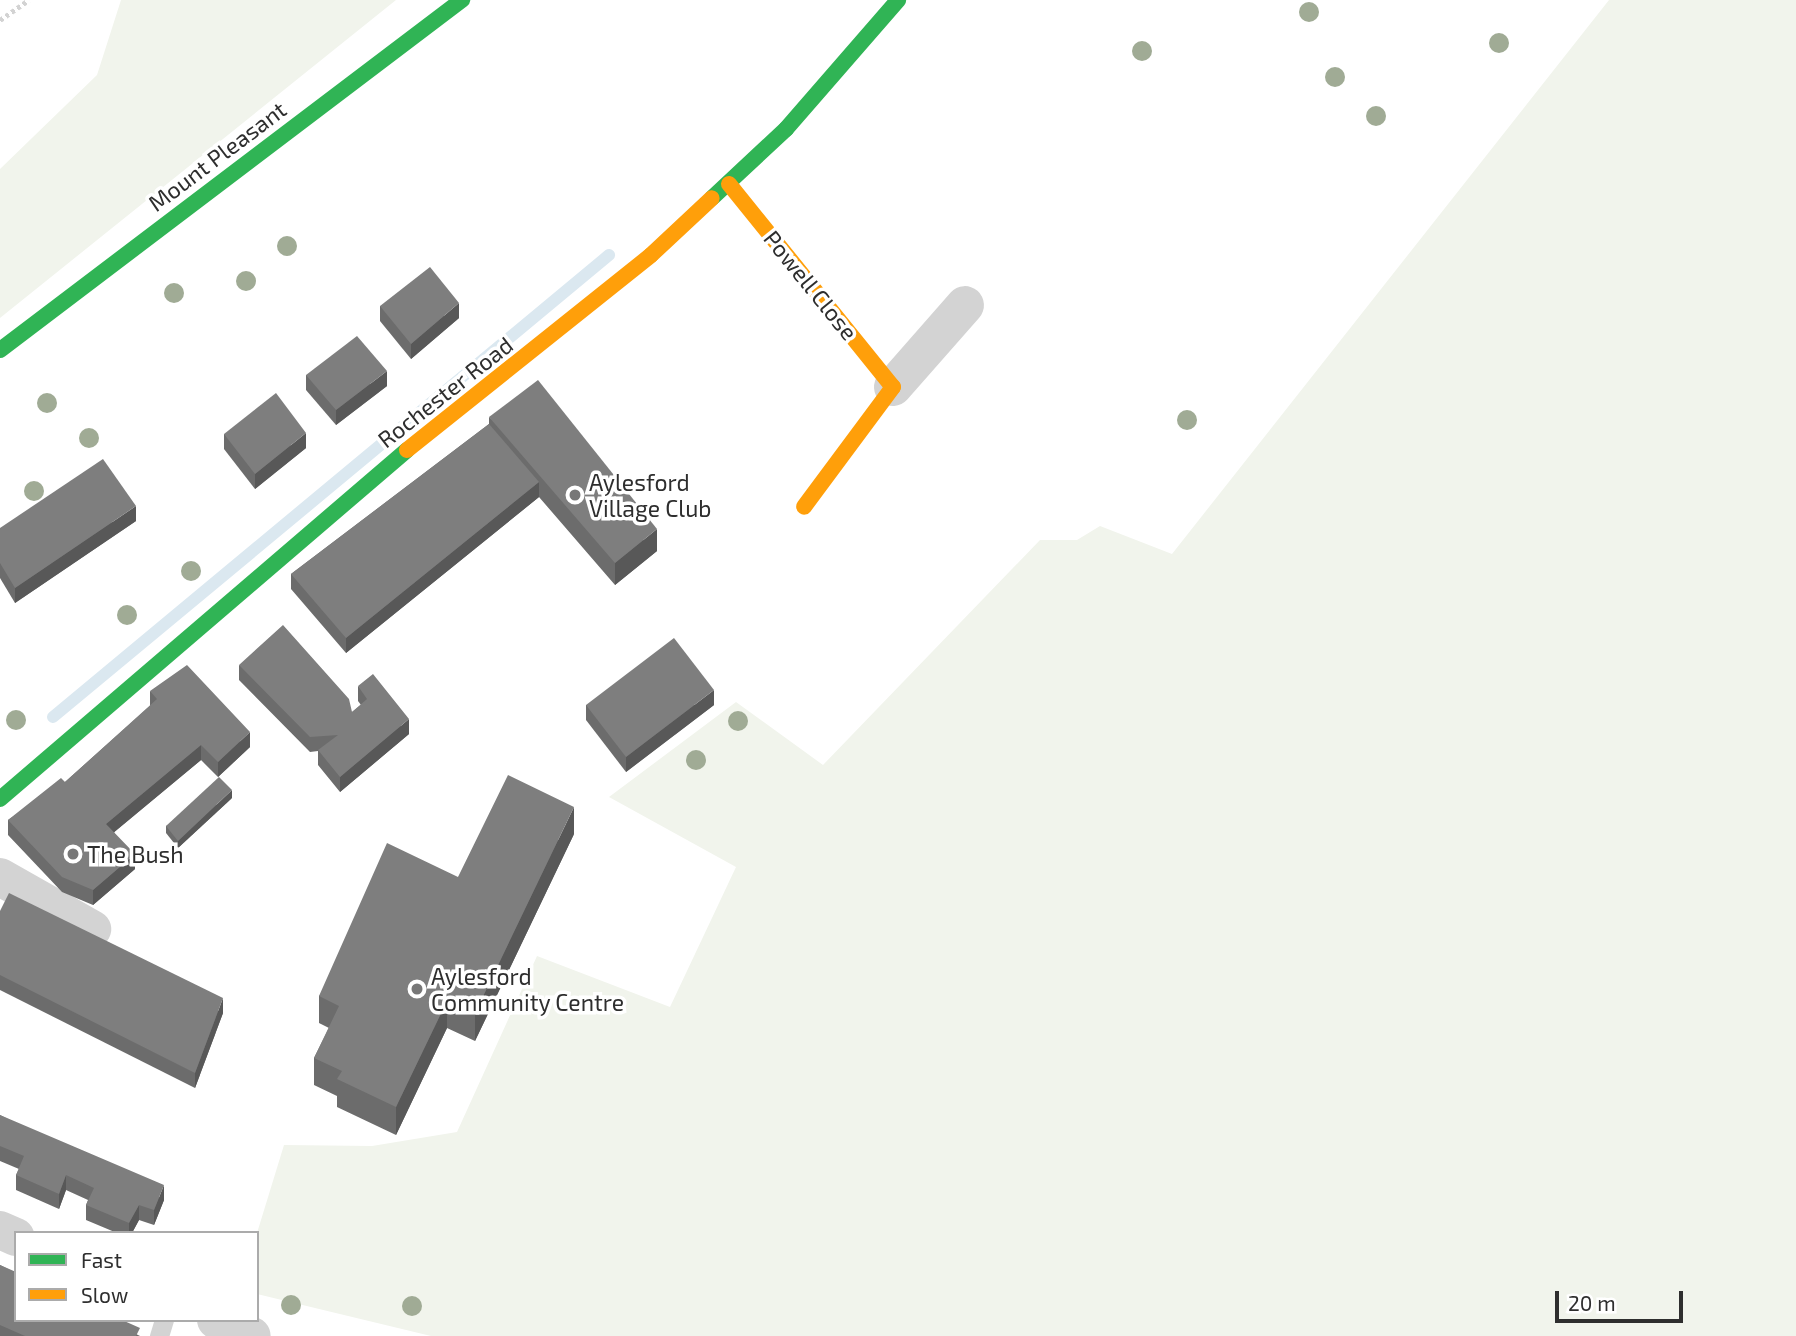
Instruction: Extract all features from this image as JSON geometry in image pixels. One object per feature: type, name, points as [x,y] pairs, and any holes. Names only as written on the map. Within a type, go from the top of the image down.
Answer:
[{"type":"street","name":"Mount Pleasant","points":[[0,350],[462,0]]},
{"type":"street","name":"Rochester Road","points":[[0,799],[336,507],[651,255],[786,129],[898,0]]},
{"type":"street","name":"Powell Close","points":[[729,184],[893,387]]},
{"type":"street","points":[[804,507],[893,387],[965,305]]},
{"type":"street","points":[[0,877],[92,929]]},
{"type":"street","points":[[220,1322],[252,1336]]},
{"type":"path","points":[[0,20],[29,0]]},
{"type":"shaded area","points":[[121,0],[396,0],[0,318],[0,169],[97,75]]},
{"type":"shaded area","points":[[1609,0],[1796,0],[1796,1336],[431,1336],[259,1294],[258,1231],[284,1145],[372,1146],[457,1132],[537,956],[670,1007],[736,867],[609,797],[736,702],[823,765],[1040,540],[1077,540],[1100,526],[1172,554]]},
{"type":"building","points":[[430,267],[459,303],[411,344],[380,306]]},
{"type":"building","points":[[357,336],[387,371],[336,410],[306,375]]},
{"type":"building","name":"Aylesford Village Club","points":[[538,380],[657,529],[615,563],[489,417]]},
{"type":"building","points":[[276,393],[306,433],[255,474],[224,434]]},
{"type":"building","points":[[489,424],[539,482],[346,638],[291,574]]},
{"type":"building","points":[[103,459],[136,506],[15,588],[0,563],[0,528]]},
{"type":"building","points":[[283,625],[349,699],[352,712],[367,699],[358,686],[373,674],[409,719],[340,777],[318,750],[338,735],[310,737],[239,665]]},
{"type":"building","points":[[674,638],[714,690],[626,757],[586,705]]},
{"type":"building","points":[[187,665],[250,732],[218,762],[201,745],[106,824],[135,854],[93,890],[62,877],[8,820],[61,778],[65,782],[157,699],[150,691]]},
{"type":"building","name":"Aylesford Community Centre","points":[[508,775],[574,807],[475,1013],[447,1001],[396,1107],[337,1079],[342,1071],[314,1058],[339,1006],[319,996],[387,843],[458,877]]},
{"type":"building","points":[[219,777],[232,790],[178,841],[166,826]]},
{"type":"building","points":[[9,893],[223,998],[195,1073],[0,975],[0,911]]},
{"type":"building","points":[[0,1115],[164,1185],[154,1210],[139,1205],[129,1223],[86,1205],[94,1188],[66,1175],[59,1194],[16,1175],[24,1156],[0,1146]]},
{"type":"building","points":[[0,1265],[14,1271],[14,1322],[126,1322],[140,1328],[136,1336],[25,1336],[0,1325]]},
{"type":"waterway","points":[[53,717],[609,255]]},
{"type":"traffic: fast","points":[[0,350],[462,0]]},
{"type":"traffic: fast","points":[[712,198],[786,129],[898,0]]},
{"type":"traffic: fast","points":[[0,799],[407,450]]},
{"type":"traffic: slow","points":[[729,184],[893,387],[804,507]]},
{"type":"traffic: slow","points":[[407,450],[651,255],[712,198]]},
{"type":"place","name":"Aylesford Village Club","points":[[575,495]]},
{"type":"place","name":"The Bush","points":[[73,854]]},
{"type":"place","name":"Aylesford Community Centre","points":[[417,989]]}]
